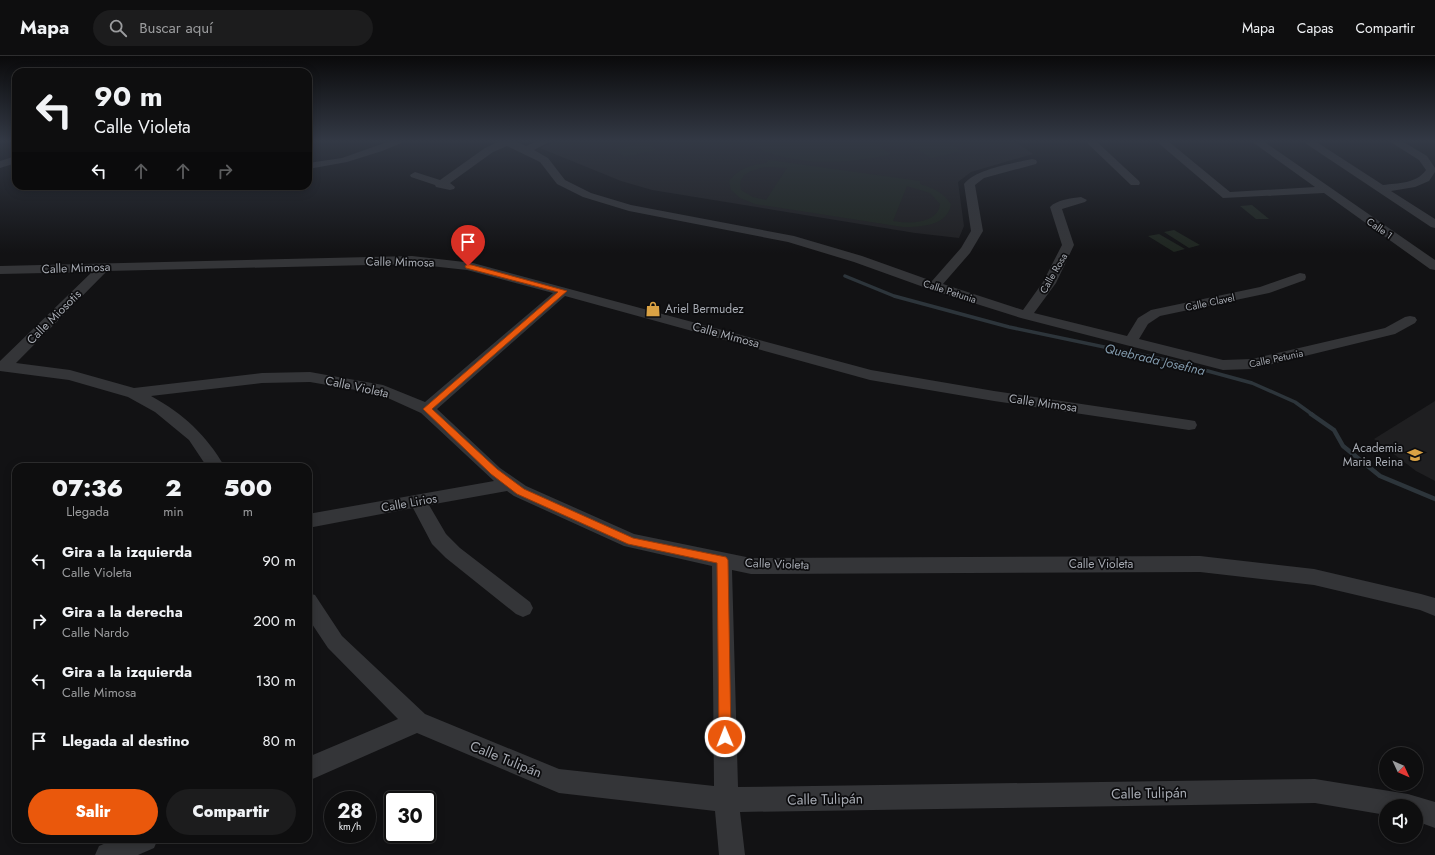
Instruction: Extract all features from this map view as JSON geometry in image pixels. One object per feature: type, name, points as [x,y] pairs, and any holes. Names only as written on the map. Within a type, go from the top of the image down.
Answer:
[{"type":"street","points":[[424,178],[454,188]]},
{"type":"street","points":[[440,184],[448,178]]},
{"type":"street","name":"Calle Petunia","points":[[558,178],[561,182],[587,195],[629,208],[790,239],[858,259],[934,286],[1026,315],[1223,365],[1252,364],[1390,331],[1410,320]]},
{"type":"street","points":[[934,286],[966,250],[977,231],[969,184],[977,178]]},
{"type":"street","points":[[1130,178],[1135,183]]},
{"type":"street","points":[[1207,178],[1227,196],[1325,190]]},
{"type":"street","name":"Calle 1","points":[[1308,178],[1435,266]]},
{"type":"street","points":[[1363,178],[1435,224]]},
{"type":"street","points":[[1380,189],[1411,185],[1425,178]]},
{"type":"street","points":[[1216,185],[1225,187],[1229,183]]},
{"type":"street","name":"Calle Rosa","points":[[1026,315],[1049,283],[1068,245],[1056,207],[1081,200]]},
{"type":"street","name":"Calle Mimosa","points":[[0,270],[412,260],[468,266],[870,374],[994,396],[1189,425]]},
{"type":"street","name":"Calle Miosotis","points":[[2,366],[104,267]]},
{"type":"street","name":"Calle Clavel","points":[[1131,341],[1143,321],[1156,313],[1264,290],[1300,277]]},
{"type":"street","points":[[427,409],[563,291]]},
{"type":"street","name":"Calle Violeta","points":[[2,366],[70,375],[134,393],[262,378],[310,377],[383,390],[427,409],[494,472],[520,491],[631,541],[751,566],[1200,564],[1314,577],[1421,602],[1435,607]]},
{"type":"street","points":[[161,408],[185,388]]},
{"type":"street","points":[[134,393],[161,408],[195,436],[213,463]]},
{"type":"street","name":"Calle Lirios","points":[[312,520],[510,484]]},
{"type":"street","points":[[418,502],[439,539],[453,553],[523,608]]},
{"type":"street","points":[[722,560],[726,800],[732,855]]},
{"type":"street","name":"Calle Tulipán","points":[[312,607],[335,642],[417,722],[559,781],[726,800],[1194,792],[1315,792],[1379,802]]},
{"type":"street","points":[[312,767],[417,722]]},
{"type":"street","points":[[1423,811],[1435,815]]},
{"type":"street","points":[[108,855],[136,843]]},
{"type":"shaded area","points":[[614,178],[963,178],[958,182],[964,226],[959,238],[915,233],[652,190]]},
{"type":"shaded area","points":[[732,178],[742,178],[740,185],[741,190],[753,197],[766,200],[780,178],[900,178],[920,181],[920,184],[941,193],[951,204],[945,217],[933,224],[903,227],[755,204],[740,198],[731,190],[729,181]],"holes":[[[907,186],[930,193],[940,204],[938,211],[934,216],[914,222],[893,221]]]},
{"type":"shaded area","points":[[1252,205],[1269,219],[1256,219],[1240,206]]},
{"type":"shaded area","points":[[1174,230],[1200,245],[1189,248],[1164,232]]},
{"type":"shaded area","points":[[1159,234],[1185,249],[1174,252],[1148,236]]},
{"type":"shaded area","name":"Academia Maria Reina","points":[[1435,401],[1435,481],[1416,471],[1374,439]]},
{"type":"waterway","name":"Quebrada Josefina","points":[[845,276],[894,296],[1009,327],[1171,361],[1252,383],[1295,402],[1313,415]]},
{"type":"waterway","name":"Quebrada Josefina","points":[[1311,414],[1334,430],[1343,446],[1380,476],[1435,499]]},
{"type":"place","name":"Ariel Bermudez","points":[[653,309]]},
{"type":"place","name":"Academia Maria Reina","points":[[1415,455]]},
{"type":"route","points":[[468,266],[563,291],[427,409],[494,472],[520,491],[631,541],[722,560],[725,737]]}]
